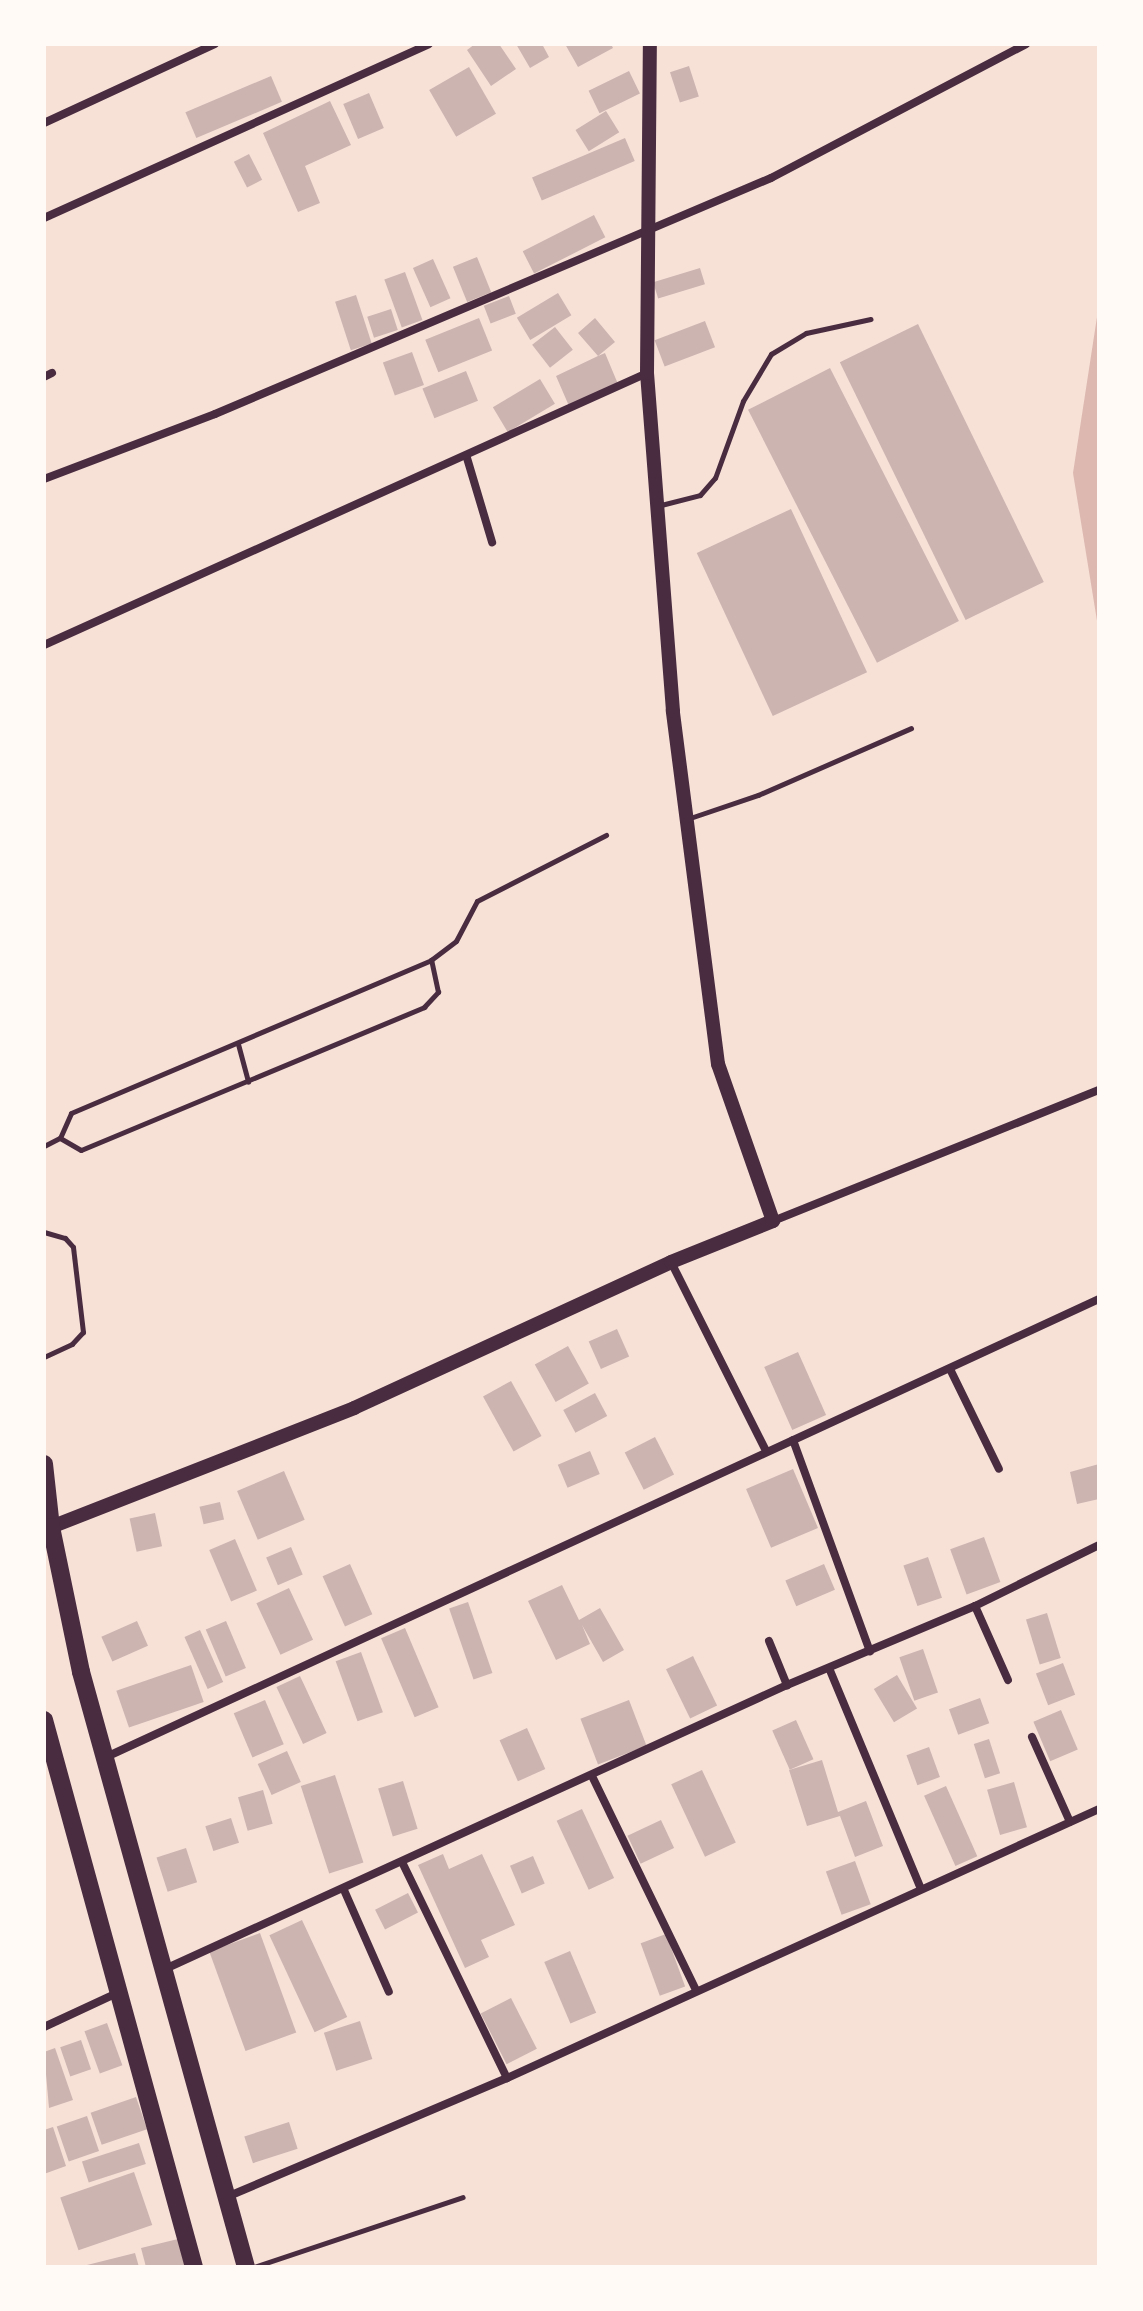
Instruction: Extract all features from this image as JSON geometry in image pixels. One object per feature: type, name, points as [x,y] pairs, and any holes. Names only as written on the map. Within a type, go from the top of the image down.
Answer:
[{"type":"highway","points":[[44,1464],[51,1527],[103,1758],[229,2196],[246,2267]]},
{"type":"highway","points":[[44,1720],[194,2267]]},
{"type":"street","points":[[44,123],[215,44]]},
{"type":"street","points":[[44,218],[429,44]]},
{"type":"street","points":[[650,44],[647,373],[685,820],[718,1064],[773,1221]]},
{"type":"street","points":[[44,479],[215,414],[649,225],[771,178],[1026,44]]},
{"type":"street","points":[[44,645],[467,458],[647,373]]},
{"type":"street","points":[[467,458],[492,542]]},
{"type":"street","points":[[51,1527],[354,1408],[671,1262],[1099,1090]]},
{"type":"street","points":[[671,1262],[766,1451]]},
{"type":"street","points":[[103,1758],[1099,1299]]},
{"type":"street","points":[[950,1369],[999,1469]]},
{"type":"street","points":[[793,1440],[870,1651]]},
{"type":"street","points":[[165,1969],[403,1864],[787,1685],[975,1606],[1099,1545]]},
{"type":"street","points":[[975,1606],[1008,1680]]},
{"type":"street","points":[[769,1641],[787,1685]]},
{"type":"street","points":[[829,1668],[921,1889]]},
{"type":"street","points":[[1032,1737],[1070,1822]]},
{"type":"street","points":[[592,1776],[696,1990]]},
{"type":"street","points":[[229,2196],[507,2078],[1099,1809]]},
{"type":"street","points":[[403,1864],[507,2078]]},
{"type":"street","points":[[344,1890],[389,1992]]},
{"type":"street","points":[[44,2027],[117,1993]]},
{"type":"lane","points":[[660,505],[700,495],[715,478],[743,401],[771,354],[806,333],[871,319]]},
{"type":"lane","points":[[685,820],[758,795],[911,728]]},
{"type":"lane","points":[[44,1146],[60,1138],[71,1113],[431,960],[456,941],[477,901],[606,835]]},
{"type":"lane","points":[[60,1138],[81,1150],[424,1007],[438,992],[431,960]]},
{"type":"lane","points":[[238,1044],[248,1082]]},
{"type":"lane","points":[[44,1232],[65,1238],[73,1247],[83,1332],[72,1344],[44,1357]]},
{"type":"lane","points":[[254,2267],[463,2197]]},
{"type":"shaded area","points":[[1099,304],[1099,633],[1073,473]]},
{"type":"building","points":[[475,44],[499,44],[516,69],[491,86],[467,50]]},
{"type":"building","points":[[516,44],[542,44],[549,57],[530,68]]},
{"type":"building","points":[[565,44],[611,44],[613,48],[578,67]]},
{"type":"building","points":[[689,66],[699,96],[680,103],[670,72]]},
{"type":"building","points":[[469,67],[496,114],[456,137],[429,90]]},
{"type":"building","points":[[629,71],[640,93],[600,113],[589,91]]},
{"type":"building","points":[[271,76],[282,102],[196,138],[185,112]]},
{"type":"building","points":[[369,93],[384,128],[358,139],[343,104]]},
{"type":"building","points":[[330,101],[351,145],[305,166],[320,203],[298,212],[263,133]]},
{"type":"building","points":[[606,111],[619,132],[589,151],[575,130]]},
{"type":"building","points":[[625,138],[635,161],[542,200],[532,177]]},
{"type":"building","points":[[249,154],[262,180],[247,188],[234,162]]},
{"type":"building","points":[[594,215],[605,237],[534,274],[523,251]]},
{"type":"building","points":[[477,257],[491,292],[467,302],[453,267]]},
{"type":"building","points":[[433,259],[450,298],[430,307],[413,268]]},
{"type":"building","points":[[700,268],[705,284],[658,299],[653,282]]},
{"type":"building","points":[[405,272],[422,320],[402,327],[384,280]]},
{"type":"building","points":[[558,293],[571,315],[530,340],[517,318]]},
{"type":"building","points":[[356,295],[372,344],[351,350],[335,302]]},
{"type":"building","points":[[509,296],[516,314],[491,323],[484,306]]},
{"type":"building","points":[[391,309],[398,330],[374,338],[367,317]]},
{"type":"building","points":[[479,318],[492,350],[438,372],[425,340]]},
{"type":"building","points":[[595,318],[615,342],[598,356],[578,333]]},
{"type":"building","points":[[705,321],[715,347],[665,366],[655,340]]},
{"type":"building","points":[[918,324],[1044,582],[966,620],[840,362]]},
{"type":"building","points":[[555,327],[573,350],[550,368],[532,345]]},
{"type":"building","points":[[412,352],[424,385],[395,395],[383,363]]},
{"type":"building","points":[[605,353],[618,384],[569,406],[556,376]]},
{"type":"building","points":[[830,368],[959,621],[877,663],[748,410]]},
{"type":"building","points":[[466,371],[478,401],[434,418],[422,389]]},
{"type":"building","points":[[540,379],[555,404],[508,432],[493,407]]},
{"type":"building","points":[[791,509],[867,672],[773,716],[697,553]]},
{"type":"building","points":[[617,1329],[629,1356],[601,1369],[589,1342]]},
{"type":"building","points":[[568,1346],[589,1384],[556,1402],[535,1364]]},
{"type":"building","points":[[798,1352],[826,1415],[792,1430],[764,1367]]},
{"type":"building","points":[[511,1381],[542,1436],[514,1452],[483,1397]]},
{"type":"building","points":[[595,1393],[607,1416],[575,1433],[563,1410]]},
{"type":"building","points":[[655,1437],[674,1474],[644,1490],[625,1452]]},
{"type":"building","points":[[590,1451],[600,1474],[568,1488],[558,1465]]},
{"type":"building","points":[[1099,1464],[1099,1499],[1077,1504],[1070,1472]]},
{"type":"building","points":[[793,1469],[818,1528],[771,1548],[746,1489]]},
{"type":"building","points":[[284,1471],[305,1520],[258,1540],[237,1491]]},
{"type":"building","points":[[220,1502],[224,1520],[204,1524],[200,1507]]},
{"type":"building","points":[[155,1513],[162,1546],[137,1552],[130,1518]]},
{"type":"building","points":[[984,1537],[1000,1582],[967,1594],[950,1549]]},
{"type":"building","points":[[235,1539],[257,1591],[231,1601],[209,1550]]},
{"type":"building","points":[[291,1547],[303,1575],[278,1585],[266,1558]]},
{"type":"building","points":[[928,1557],[942,1598],[917,1606],[903,1565]]},
{"type":"building","points":[[350,1564],[372,1614],[345,1626],[323,1576]]},
{"type":"building","points":[[824,1564],[835,1590],[796,1606],[785,1580]]},
{"type":"building","points":[[562,1585],[579,1620],[600,1608],[624,1650],[603,1662],[582,1625],[590,1644],[556,1660],[528,1601]]},
{"type":"building","points":[[289,1588],[313,1640],[280,1655],[256,1603]]},
{"type":"building","points":[[468,1602],[492,1673],[474,1679],[449,1609]]},
{"type":"building","points":[[1047,1613],[1061,1658],[1040,1664],[1026,1619]]},
{"type":"building","points":[[137,1621],[148,1646],[112,1662],[101,1637]]},
{"type":"building","points":[[226,1621],[246,1668],[226,1677],[206,1630]]},
{"type":"building","points":[[405,1628],[439,1707],[415,1717],[381,1638]]},
{"type":"building","points":[[200,1630],[223,1682],[208,1689],[184,1637]]},
{"type":"building","points":[[923,1649],[938,1692],[914,1701],[899,1657]]},
{"type":"building","points":[[361,1652],[383,1712],[358,1721],[336,1661]]},
{"type":"building","points":[[693,1656],[717,1705],[690,1719],[666,1669]]},
{"type":"building","points":[[1063,1663],[1075,1695],[1048,1705],[1036,1673]]},
{"type":"building","points":[[191,1665],[204,1702],[129,1728],[116,1691]]},
{"type":"building","points":[[897,1675],[917,1708],[894,1722],[874,1689]]},
{"type":"building","points":[[300,1676],[327,1733],[303,1744],[276,1687]]},
{"type":"building","points":[[980,1698],[989,1723],[958,1735],[949,1709]]},
{"type":"building","points":[[265,1700],[284,1744],[252,1757],[234,1713]]},
{"type":"building","points":[[629,1700],[647,1746],[598,1764],[580,1719]]},
{"type":"building","points":[[1061,1710],[1078,1750],[1050,1761],[1033,1722]]},
{"type":"building","points":[[796,1720],[813,1759],[790,1770],[772,1731]]},
{"type":"building","points":[[527,1728],[545,1769],[518,1781],[500,1740]]},
{"type":"building","points":[[989,1739],[1000,1773],[985,1778],[974,1744]]},
{"type":"building","points":[[929,1747],[940,1777],[917,1785],[906,1755]]},
{"type":"building","points":[[287,1751],[301,1782],[272,1795],[258,1764]]},
{"type":"building","points":[[822,1760],[838,1812],[866,1801],[883,1846],[855,1857],[840,1816],[807,1826],[789,1770]]},
{"type":"building","points":[[702,1770],[736,1843],[705,1857],[671,1784]]},
{"type":"building","points":[[335,1775],[363,1862],[329,1874],[301,1786]]},
{"type":"building","points":[[403,1781],[418,1829],[393,1836],[378,1789]]},
{"type":"building","points":[[1014,1782],[1027,1827],[1000,1835],[987,1790]]},
{"type":"building","points":[[946,1786],[977,1856],[955,1866],[924,1796]]},
{"type":"building","points":[[263,1790],[273,1824],[248,1831],[238,1797]]},
{"type":"building","points":[[582,1809],[614,1878],[589,1890],[557,1821]]},
{"type":"building","points":[[231,1818],[239,1843],[213,1851],[205,1826]]},
{"type":"building","points":[[661,1820],[674,1848],[641,1864],[627,1836]]},
{"type":"building","points":[[186,1848],[197,1882],[168,1892],[157,1858]]},
{"type":"building","points":[[443,1854],[449,1869],[482,1854],[515,1925],[481,1940],[489,1957],[465,1968],[418,1865]]},
{"type":"building","points":[[533,1856],[545,1884],[522,1893],[510,1866]]},
{"type":"building","points":[[855,1861],[871,1904],[842,1915],[826,1872]]},
{"type":"building","points":[[408,1893],[418,1913],[385,1929],[375,1910]]},
{"type":"building","points":[[302,1920],[347,2017],[315,2032],[269,1935]]},
{"type":"building","points":[[260,1933],[296,2033],[246,2051],[209,1951]]},
{"type":"building","points":[[666,1934],[685,1987],[660,1996],[641,1943]]},
{"type":"building","points":[[570,1951],[596,2013],[570,2024],[544,1962]]},
{"type":"building","points":[[511,1998],[537,2049],[507,2064],[481,2013]]},
{"type":"building","points":[[360,2021],[372,2059],[336,2071],[324,2033]]},
{"type":"building","points":[[107,2023],[122,2065],[100,2073],[84,2031]]},
{"type":"building","points":[[81,2040],[91,2069],[70,2076],[60,2047]]},
{"type":"building","points":[[55,2048],[73,2100],[49,2108],[44,2052]]},
{"type":"building","points":[[136,2097],[147,2129],[102,2145],[91,2113]]},
{"type":"building","points":[[87,2116],[99,2151],[69,2161],[57,2126]]},
{"type":"building","points":[[289,2122],[298,2149],[253,2163],[244,2137]]},
{"type":"building","points":[[53,2127],[66,2166],[44,2174],[44,2130]]},
{"type":"building","points":[[139,2143],[146,2164],[89,2182],[82,2162]]},
{"type":"building","points":[[134,2172],[152,2225],[78,2250],[60,2197]]},
{"type":"building","points":[[178,2239],[185,2267],[146,2267],[141,2248]]},
{"type":"building","points":[[135,2253],[139,2267],[83,2267],[83,2266]]}]
